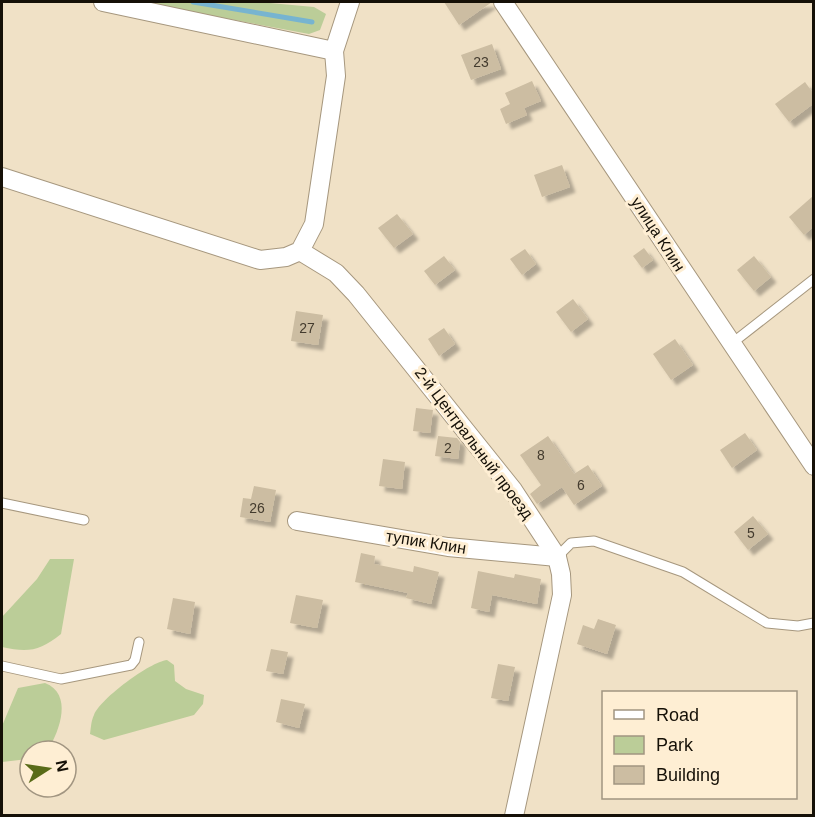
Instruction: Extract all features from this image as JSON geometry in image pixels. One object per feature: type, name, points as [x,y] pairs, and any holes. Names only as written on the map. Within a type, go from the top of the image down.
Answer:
[{"type":"street","points":[[103,2],[334,51]]},
{"type":"street","points":[[2,177],[260,260],[286,257],[300,251],[314,224],[336,76],[334,51],[350,2]]},
{"type":"street","name":"улица Клин","points":[[503,2],[813,466]]},
{"type":"street","name":"2-й Центральный проезд","points":[[300,251],[336,273],[356,294],[513,490],[557,557],[562,595],[514,816]]},
{"type":"street","name":"тупик Клин","points":[[297,521],[448,547],[557,557]]},
{"type":"lane","points":[[731,344],[813,279]]},
{"type":"lane","points":[[2,503],[84,520]]},
{"type":"lane","points":[[557,557],[571,543],[594,541],[683,572],[767,623],[798,626],[813,623]]},
{"type":"lane","points":[[2,666],[61,679],[73,679],[131,664],[135,660],[139,642]]},
{"type":"green space","points":[[138,2],[259,2],[314,7],[326,14],[320,30],[309,34]]},
{"type":"green space","points":[[50,559],[74,559],[61,634],[47,644],[33,649],[19,650],[2,647],[2,617],[37,579]]},
{"type":"green space","points":[[167,660],[174,665],[175,681],[186,689],[204,695],[203,704],[194,715],[104,740],[90,734],[94,715],[106,700],[138,674]]},
{"type":"green space","points":[[45,683],[54,688],[61,704],[60,723],[54,739],[18,739],[18,760],[2,762],[2,726],[18,688]]},
{"type":"building","points":[[444,2],[492,2],[459,25]]},
{"type":"building","points":[[492,44],[501,69],[471,80],[461,55]]},
{"type":"building","points":[[532,81],[541,101],[524,108],[527,115],[506,124],[500,109],[510,104],[505,93]]},
{"type":"building","points":[[805,82],[813,93],[813,104],[789,122],[775,104]]},
{"type":"building","points":[[562,165],[570,187],[542,197],[534,175]]},
{"type":"building","points":[[813,196],[813,227],[804,235],[789,217]]},
{"type":"building","points":[[397,214],[413,234],[394,248],[378,228]]},
{"type":"building","points":[[644,248],[653,260],[642,268],[633,256]]},
{"type":"building","points":[[525,249],[536,264],[522,275],[510,259]]},
{"type":"building","points":[[444,256],[455,270],[435,285],[424,271]]},
{"type":"building","points":[[754,256],[771,277],[754,291],[737,270]]},
{"type":"building","points":[[573,299],[588,319],[571,332],[556,312]]},
{"type":"building","points":[[296,311],[323,315],[318,345],[291,341]]},
{"type":"building","points":[[444,328],[455,344],[439,356],[428,339]]},
{"type":"building","points":[[675,339],[693,365],[671,380],[653,354]]},
{"type":"building","points":[[416,408],[433,410],[430,433],[413,431]]},
{"type":"building","points":[[745,433],[757,450],[732,468],[720,450]]},
{"type":"building","points":[[438,436],[457,438],[460,442],[458,459],[435,456]]},
{"type":"building","points":[[548,436],[574,474],[588,465],[602,486],[574,505],[562,487],[537,504],[530,494],[541,485],[520,455]]},
{"type":"building","points":[[383,459],[405,462],[402,489],[379,486]]},
{"type":"building","points":[[254,486],[276,490],[270,522],[240,517],[243,498],[251,499]]},
{"type":"building","points":[[753,516],[768,534],[748,550],[734,532]]},
{"type":"building","points":[[361,553],[375,556],[374,564],[413,572],[414,566],[439,572],[431,604],[406,598],[408,593],[355,582]]},
{"type":"building","points":[[478,571],[514,578],[515,574],[541,579],[537,604],[492,595],[489,612],[471,608]]},
{"type":"building","points":[[296,595],[323,600],[317,628],[290,623]]},
{"type":"building","points":[[173,598],[195,602],[190,634],[167,629]]},
{"type":"building","points":[[598,619],[616,625],[607,654],[577,644],[583,625],[594,629]]},
{"type":"building","points":[[271,649],[288,652],[283,674],[266,671]]},
{"type":"building","points":[[498,664],[515,667],[508,701],[491,698]]},
{"type":"building","points":[[281,699],[305,704],[299,728],[276,722]]},
{"type":"waterway","points":[[193,2],[312,22]]}]
